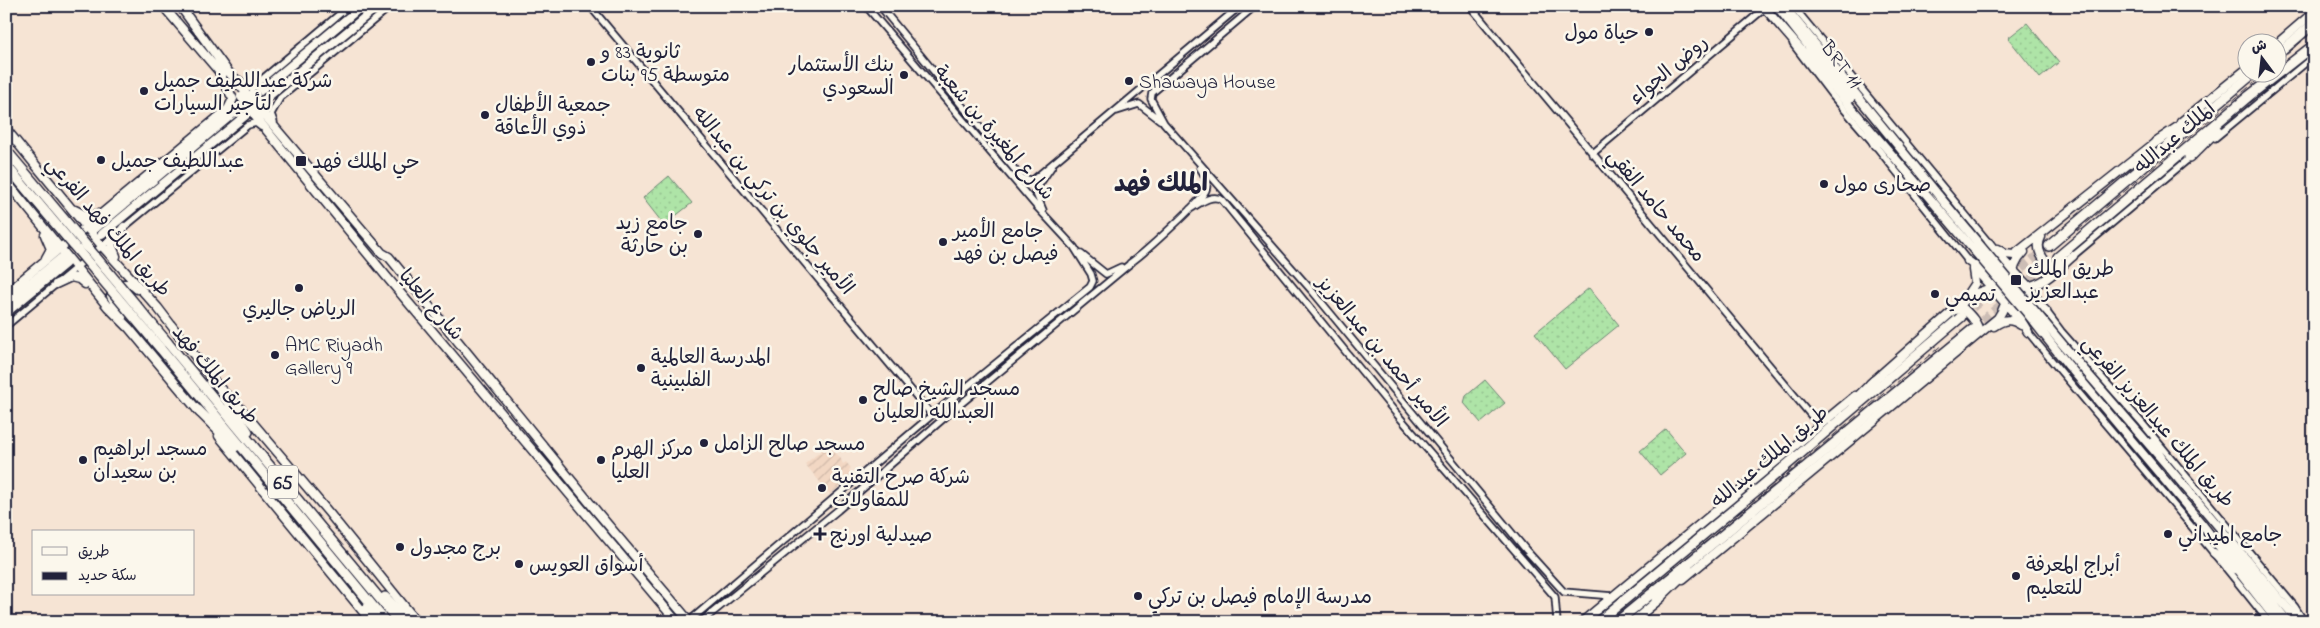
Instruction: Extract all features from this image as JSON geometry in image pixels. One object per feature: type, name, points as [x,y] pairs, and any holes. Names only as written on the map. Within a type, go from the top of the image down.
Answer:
[{"type":"highway","points":[[2288,45],[2314,23]]},
{"type":"highway","name":"الملك عبدالله","points":[[2058,257],[2249,96],[2314,47]]},
{"type":"highway","name":"الملك عبدالله","points":[[2049,246],[2244,82]]},
{"type":"highway","points":[[2156,142],[2237,88]]},
{"type":"highway","points":[[2189,158],[2249,96]]},
{"type":"highway","name":"طريق الملك فهد","points":[[6,150],[164,345],[266,477],[386,622]]},
{"type":"highway","name":"طريق الملك فهد","points":[[6,165],[271,467],[399,622]]},
{"type":"highway","name":"طريق الملك عبدالله","points":[[1598,622],[1961,317]]},
{"type":"highway","name":"طريق الملك عبدالله","points":[[1617,622],[1972,330]]},
{"type":"highway","points":[[1809,446],[1874,381]]},
{"type":"highway","points":[[220,390],[271,467]]},
{"type":"highway","points":[[198,410],[266,477]]},
{"type":"highway","points":[[1656,601],[1711,549],[1723,534]]},
{"type":"highway","points":[[360,574],[410,622]]},
{"type":"highway","points":[[348,578],[377,622]]},
{"type":"main road","name":"شارع العليا","points":[[163,6],[222,71],[246,94],[382,252],[389,257],[537,439],[689,621]]},
{"type":"main road","name":"شارع العليا","points":[[180,6],[222,71]]},
{"type":"main road","points":[[362,6],[99,231],[378,6]]},
{"type":"main road","name":"BRT 11","points":[[1777,6],[1843,90],[1875,145]]},
{"type":"main road","points":[[1784,6],[2074,358],[2290,611],[2303,622]]},
{"type":"main road","points":[[1764,7],[2027,313],[2243,575],[2278,622]]},
{"type":"main road","points":[[2288,34],[2314,12]]},
{"type":"main road","points":[[6,293],[232,104],[232,94],[222,71]]},
{"type":"main road","points":[[1972,342],[1998,318],[2006,304],[2013,269],[2021,254],[2238,76]]},
{"type":"main road","name":"شارع العليا","points":[[260,111],[274,138],[677,622]]},
{"type":"main road","name":"طريق الملك فهد الفرعي","points":[[6,129],[102,246],[156,305],[220,390],[241,409],[329,513],[417,622]]},
{"type":"main road","points":[[6,181],[96,292],[198,410],[372,622]]},
{"type":"main road","points":[[17,195],[32,208],[42,208],[53,198],[54,193],[48,182]]},
{"type":"main road","points":[[68,205],[89,217],[96,216],[112,205]]},
{"type":"main road","points":[[38,222],[50,249],[40,266]]},
{"type":"main road","points":[[124,227],[111,244],[125,271]]},
{"type":"main road","points":[[1989,243],[2004,254],[2014,255],[2042,235]]},
{"type":"main road","points":[[2042,235],[2037,247],[2050,266],[2059,266],[2073,256]]},
{"type":"main road","points":[[1989,243],[2029,287],[2046,311]]},
{"type":"main road","points":[[1968,261],[1980,268],[1990,266],[1994,258],[1989,243]]},
{"type":"main road","points":[[373,259],[384,270],[388,270],[390,265],[382,252]]},
{"type":"main road","points":[[1999,256],[2022,323]]},
{"type":"main road","points":[[1582,622],[1874,381],[1970,295],[1991,288],[2029,287],[2043,282],[2073,256]]},
{"type":"main road","points":[[2046,311],[2039,297],[2041,288],[2073,256]]},
{"type":"main road","points":[[6,303],[63,261],[6,314]]},
{"type":"main road","points":[[1968,261],[2028,332]]},
{"type":"main road","points":[[1968,261],[2010,289],[2030,298],[2046,311]]},
{"type":"main road","points":[[1937,324],[1973,288],[1976,278],[1968,261]]},
{"type":"main road","points":[[404,296],[395,281],[396,277],[400,276],[414,288]]},
{"type":"main road","points":[[56,284],[75,277],[96,292]]},
{"type":"main road","points":[[129,328],[111,300],[115,288],[121,284],[132,284],[156,305]]},
{"type":"main road","points":[[2028,332],[2024,314],[2028,310],[2036,308],[2046,311]]},
{"type":"main road","points":[[1937,324],[1955,310],[1964,309],[1979,327],[1979,333],[1972,342]]},
{"type":"main road","points":[[1972,342],[2004,320],[2010,319],[2020,324],[2028,332]]},
{"type":"main road","name":"طريق الملك عبدالله","points":[[1632,622],[1893,405],[1972,342]]},
{"type":"main road","points":[[1820,454],[1893,405]]},
{"type":"main road","points":[[528,445],[536,446],[537,439]]},
{"type":"main road","points":[[2184,485],[2198,509],[2288,622]]},
{"type":"main road","points":[[1658,560],[1711,526]]},
{"type":"main road","points":[[2214,553],[2243,575]]},
{"type":"main road","points":[[2259,595],[2288,622]]},
{"type":"street","points":[[246,94],[349,6]]},
{"type":"street","points":[[260,111],[280,98],[391,6]]},
{"type":"street","name":"الأمير جلوي بن تركي بن عبدالله","points":[[590,6],[932,415]]},
{"type":"street","name":"شارع المغيرة بن شعبة","points":[[866,6],[1076,250],[1091,274],[1092,282],[1090,287],[932,415]]},
{"type":"street","name":"شارع المغيرة بن شعبة","points":[[880,6],[1020,176],[1024,179],[1033,180],[1053,164]]},
{"type":"street","points":[[1046,216],[1035,191],[1053,164],[1240,6]]},
{"type":"street","name":"الأمير أحمد بن عبدالعزيز","points":[[1255,6],[1152,92],[1150,99],[1164,123],[1313,292],[1526,550],[1564,592],[1613,596]]},
{"type":"street","name":"محمد حامد الفقي","points":[[1470,6],[1819,425]]},
{"type":"street","points":[[1793,6],[1989,243]]},
{"type":"street","name":"روض الجواء","points":[[1592,154],[1764,7]]},
{"type":"street","points":[[1789,38],[1796,50],[1831,94],[1875,145],[1968,261]]},
{"type":"street","points":[[2073,256],[2314,56]]},
{"type":"street","points":[[222,71],[247,84],[266,78]]},
{"type":"street","points":[[280,98],[272,111],[271,118],[282,134]]},
{"type":"street","points":[[1110,114],[1139,104],[1164,123]]},
{"type":"street","points":[[6,326],[248,125],[256,123],[274,138]]},
{"type":"street","points":[[701,622],[1132,262],[1190,210],[1206,192],[1207,181],[1193,158]]},
{"type":"street","name":"الأمير أحمد بن عبدالعزيز","points":[[1190,210],[1209,199],[1216,197],[1222,200],[1395,412],[1555,597],[1558,622]]},
{"type":"street","points":[[1076,250],[1106,274],[1132,262]]},
{"type":"street","name":"طريق الملك عبدالعزيز الفرعي","points":[[2046,311],[2295,607],[2303,622]]},
{"type":"street","name":"طريق الملك عبدالعزيز الفرعي","points":[[2028,332],[2214,553],[2269,622]]},
{"type":"street","points":[[2126,406],[2131,416],[2162,454],[2165,463]]},
{"type":"street","points":[[689,621],[932,415]]},
{"type":"street","points":[[1463,491],[1472,483]]},
{"type":"street","points":[[754,565],[749,573],[750,575],[762,572]]},
{"type":"shaded area","points":[[827,446],[840,457],[843,464],[846,462],[851,468],[849,470],[852,476],[830,494],[805,464]]},
{"type":"green space","points":[[2027,23],[2059,62],[2040,78],[2008,38]]},
{"type":"green space","points":[[669,176],[692,203],[664,225],[643,198]]},
{"type":"green space","points":[[1589,288],[1619,325],[1565,369],[1535,333]]},
{"type":"green space","points":[[1485,380],[1505,403],[1481,423],[1464,403],[1466,396]]},
{"type":"green space","points":[[1666,429],[1686,453],[1660,475],[1640,451]]},
{"type":"tunnel","points":[[2011,277],[2049,246]]},
{"type":"tunnel","points":[[2020,289],[2058,257]]},
{"type":"tunnel","points":[[1962,316],[2000,285]]},
{"type":"tunnel","points":[[1972,329],[2008,299]]},
{"type":"railway","points":[[2288,53],[2314,31]]},
{"type":"railway","points":[[2077,231],[2255,82]]},
{"type":"railway","points":[[1648,590],[1943,344]]},
{"type":"place","name":"حياة مول","points":[[1649,32]]},
{"type":"place","name":"ثانوية 83 و متوسطة 95 بنات","points":[[591,62]]},
{"type":"place","name":"بنك الأستثمار السعودي","points":[[904,75]]},
{"type":"place","name":"Shawaya House","points":[[1129,81]]},
{"type":"place","name":"شركة عبداللطيف جميل لتأجير السيارات","points":[[144,91]]},
{"type":"place","name":"جمعية الأطفال ذوي الأعاقة","points":[[485,115]]},
{"type":"place","name":"عبداللطيف جميل","points":[[101,160]]},
{"type":"place","name":"حي الملك فهد","points":[[301,161]]},
{"type":"place","name":"صحارى مول","points":[[1824,184]]},
{"type":"place","name":"جامع زيد بن حارثة","points":[[698,234]]},
{"type":"place","name":"جامع الأمير فيصل بن فهد","points":[[943,242]]},
{"type":"place","name":"طريق الملك عبدالعزيز","points":[[2016,280]]},
{"type":"place","name":"الرياض جاليري","points":[[299,288]]},
{"type":"place","name":"تمیمي","points":[[1935,294]]},
{"type":"place","name":"AMC Riyadh Gallery 9","points":[[275,355]]},
{"type":"place","name":"المدرسة العالمية الفلبينية","points":[[641,368]]},
{"type":"place","name":"مسجد الشيخ صالح العبدالله العليان","points":[[863,400]]},
{"type":"place","name":"مسجد صالح الزامل","points":[[704,443]]},
{"type":"place","name":"مسجد ابراهيم بن سعيدان","points":[[83,460]]},
{"type":"place","name":"مركز الهرم العليا","points":[[601,460]]},
{"type":"place","name":"شركة صرح التقنية للمقاولات","points":[[822,488]]},
{"type":"place","name":"صيدلية اورنج","points":[[820,534]]},
{"type":"place","name":"جامع الميداني","points":[[2168,534]]},
{"type":"place","name":"برج مجدول","points":[[400,547]]},
{"type":"place","name":"أسواق العويس","points":[[519,564]]},
{"type":"place","name":"أبراج المعرفة للتعليم","points":[[2016,576]]},
{"type":"place","name":"مدرسة الإمام فيصل بن تركي","points":[[1138,596]]},
{"type":"district","name":"الملك فهد","points":[[1161,182]]}]
